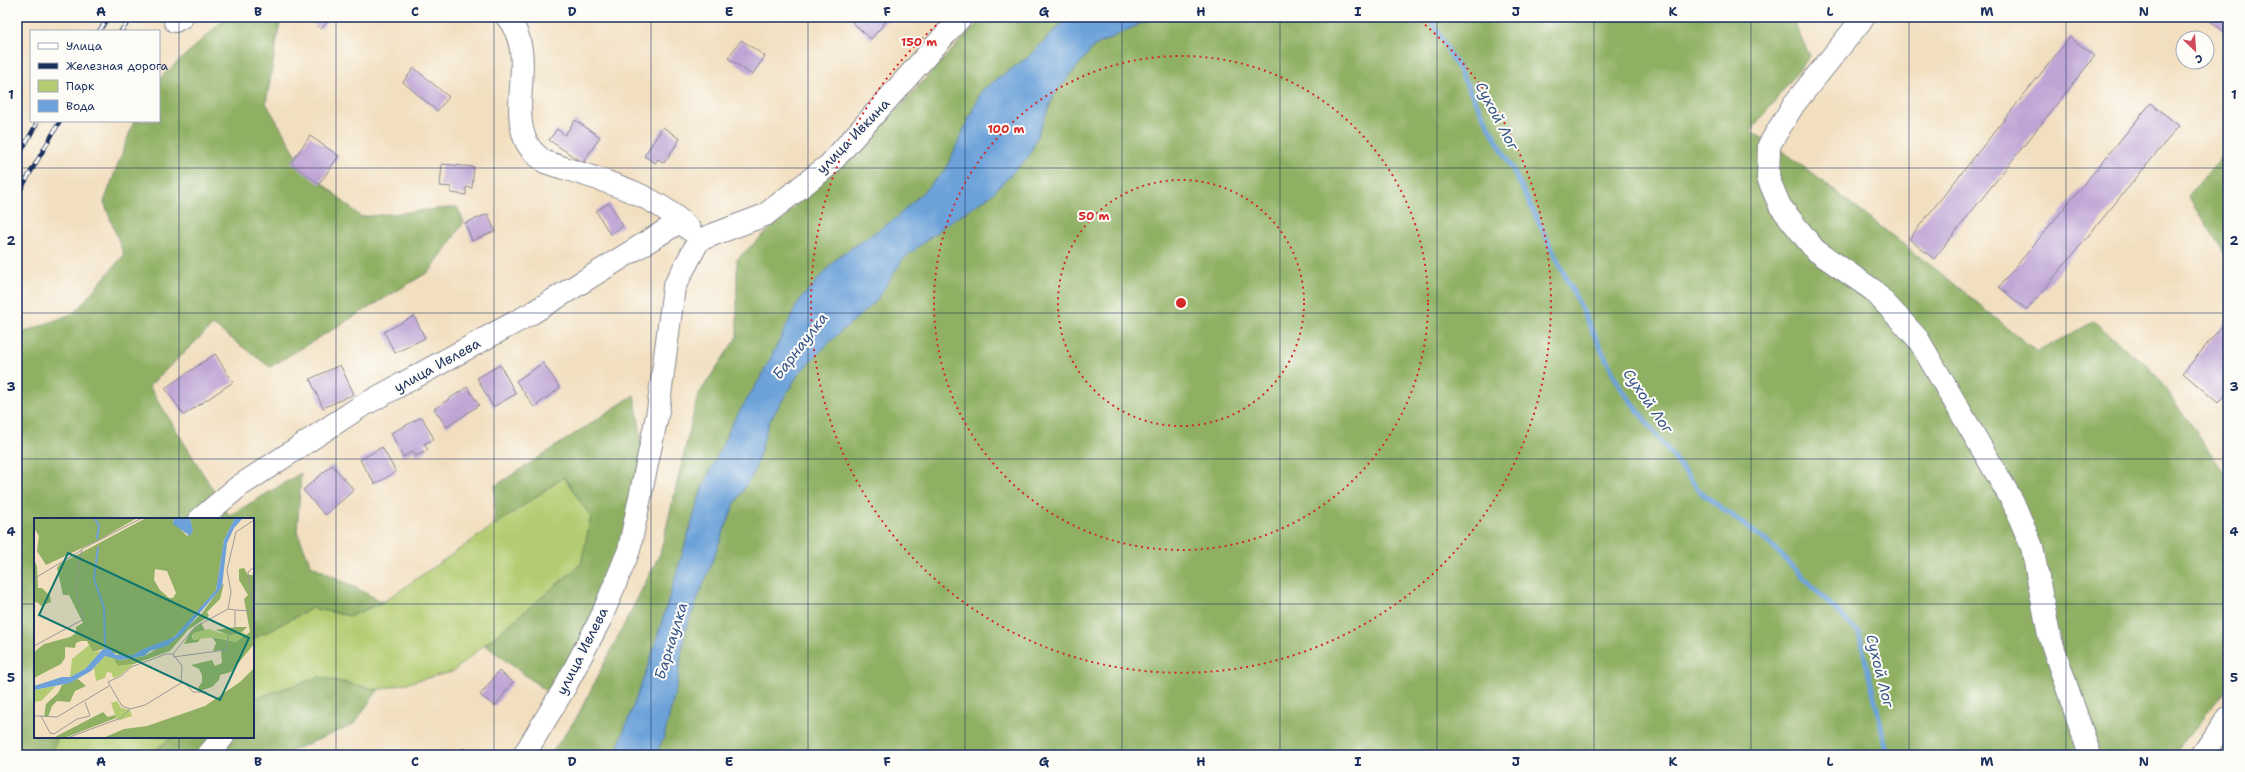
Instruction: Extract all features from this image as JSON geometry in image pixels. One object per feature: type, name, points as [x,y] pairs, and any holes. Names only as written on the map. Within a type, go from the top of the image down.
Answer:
[{"type":"street","points":[[507,17],[516,28],[520,42],[521,118],[525,139],[534,153],[545,162],[631,190],[681,221],[699,240]]},
{"type":"street","name":"улица Ивкина","points":[[699,240],[765,215],[829,165],[961,17]]},
{"type":"street","points":[[1864,17],[1794,104],[1769,145],[1768,178],[1780,206],[1815,250],[1873,290],[1918,339],[2013,502],[2032,547],[2049,635],[2090,755]]},
{"type":"street","name":"улица Ивлева","points":[[201,518],[238,487],[360,407],[532,313],[681,221]]},
{"type":"street","name":"улица Ивлева","points":[[524,755],[568,680],[600,618],[629,550],[658,411],[674,287],[699,240]]},
{"type":"street","points":[[2202,755],[2228,718]]},
{"type":"street","points":[[208,755],[222,738]]},
{"type":"green space","points":[[227,17],[281,17],[266,103],[303,166],[361,217],[457,207],[464,222],[430,271],[270,367],[213,325],[149,386],[229,516],[301,473],[297,531],[311,565],[383,602],[350,616],[312,608],[254,638],[254,518],[34,518],[34,738],[58,738],[50,755],[17,755],[17,335],[74,313],[124,255],[104,202],[134,122],[160,122],[160,78]]},
{"type":"green space","points":[[983,17],[1069,17],[1027,58],[982,90],[945,171],[895,219],[838,257],[733,422],[702,489],[650,661],[615,755],[550,755],[577,717],[660,554],[698,395],[737,337],[737,259],[872,136]]},
{"type":"green space","points":[[1154,17],[1791,17],[1810,56],[1751,131],[1783,151],[1952,282],[2037,352],[2093,322],[2152,370],[2228,478],[2228,687],[2173,755],[655,755],[664,737],[677,683],[685,631],[734,505],[754,472],[769,422],[799,373],[838,334],[876,301],[903,259],[945,225],[991,195],[1029,156],[1054,95],[1094,46]]},
{"type":"green space","points":[[2228,149],[2228,255],[2225,254],[2188,196]]},
{"type":"green space","points":[[634,395],[643,446],[624,564],[557,699],[485,645],[581,564],[591,517],[564,477],[494,526],[495,486]]},
{"type":"green space","points":[[564,477],[591,517],[582,564],[452,672],[378,690],[319,677],[254,699],[254,638],[312,608],[350,616],[383,602]]},
{"type":"green space","points":[[319,677],[378,690],[353,725],[281,755],[148,755],[172,738],[254,738],[254,699]]},
{"type":"green space","points":[[58,738],[172,738],[148,755],[50,755]]},
{"type":"water","name":"Барнаулка","points":[[1069,17],[1154,17],[1094,46],[1054,95],[1029,156],[991,195],[945,225],[903,259],[876,301],[838,334],[799,373],[769,422],[754,472],[734,505],[685,631],[677,683],[664,737],[655,755],[615,755],[650,661],[702,489],[733,422],[761,377],[799,301],[838,257],[895,219],[945,171],[982,90],[1027,58]]},
{"type":"building","points":[[307,17],[331,17],[321,29]]},
{"type":"building","points":[[856,17],[890,17],[871,39],[852,22]]},
{"type":"building","points":[[2210,17],[2228,17],[2228,35],[2208,19]]},
{"type":"building","points":[[2070,37],[2095,56],[1934,259],[1909,239]]},
{"type":"building","points":[[741,40],[765,56],[752,75],[728,58]]},
{"type":"building","points":[[414,68],[449,97],[437,111],[403,82]]},
{"type":"building","points":[[2151,103],[2179,126],[2027,310],[1999,287]]},
{"type":"building","points":[[575,120],[600,137],[583,163],[549,140],[557,129],[565,135]]},
{"type":"building","points":[[663,127],[680,139],[664,163],[658,159],[655,163],[644,156]]},
{"type":"building","points":[[310,136],[339,156],[319,184],[291,163]]},
{"type":"building","points":[[442,164],[474,167],[472,188],[466,187],[466,195],[451,193],[451,187],[440,186]]},
{"type":"building","points":[[609,203],[623,226],[610,234],[596,211]]},
{"type":"building","points":[[488,214],[495,231],[472,241],[465,223]]},
{"type":"building","points":[[414,316],[425,338],[395,353],[384,332]]},
{"type":"building","points":[[2228,319],[2228,391],[2218,403],[2183,373]]},
{"type":"building","points":[[215,354],[233,382],[184,415],[165,388]]},
{"type":"building","points":[[543,363],[560,388],[534,407],[516,381]]},
{"type":"building","points":[[340,365],[354,394],[323,408],[310,379]]},
{"type":"building","points":[[500,365],[516,394],[493,407],[477,378]]},
{"type":"building","points":[[467,387],[479,405],[447,427],[434,409]]},
{"type":"building","points":[[422,417],[434,439],[424,444],[428,450],[416,456],[413,451],[403,457],[391,433]]},
{"type":"building","points":[[382,447],[396,472],[375,484],[360,460]]},
{"type":"building","points":[[332,465],[354,490],[325,515],[303,490]]},
{"type":"building","points":[[499,671],[513,682],[495,706],[480,695]]},
{"type":"building","points":[[463,748],[470,755],[457,755]]},
{"type":"waterway","name":"Сухой Лог","points":[[1430,17],[1514,172],[1620,387],[1700,492],[1769,543],[1859,633],[1888,755]]},
{"type":"railway","points":[[100,30],[109,17]]},
{"type":"railway","points":[[122,30],[132,17]]},
{"type":"railway","points":[[17,159],[37,122]]},
{"type":"railway","points":[[17,196],[59,122]]}]
